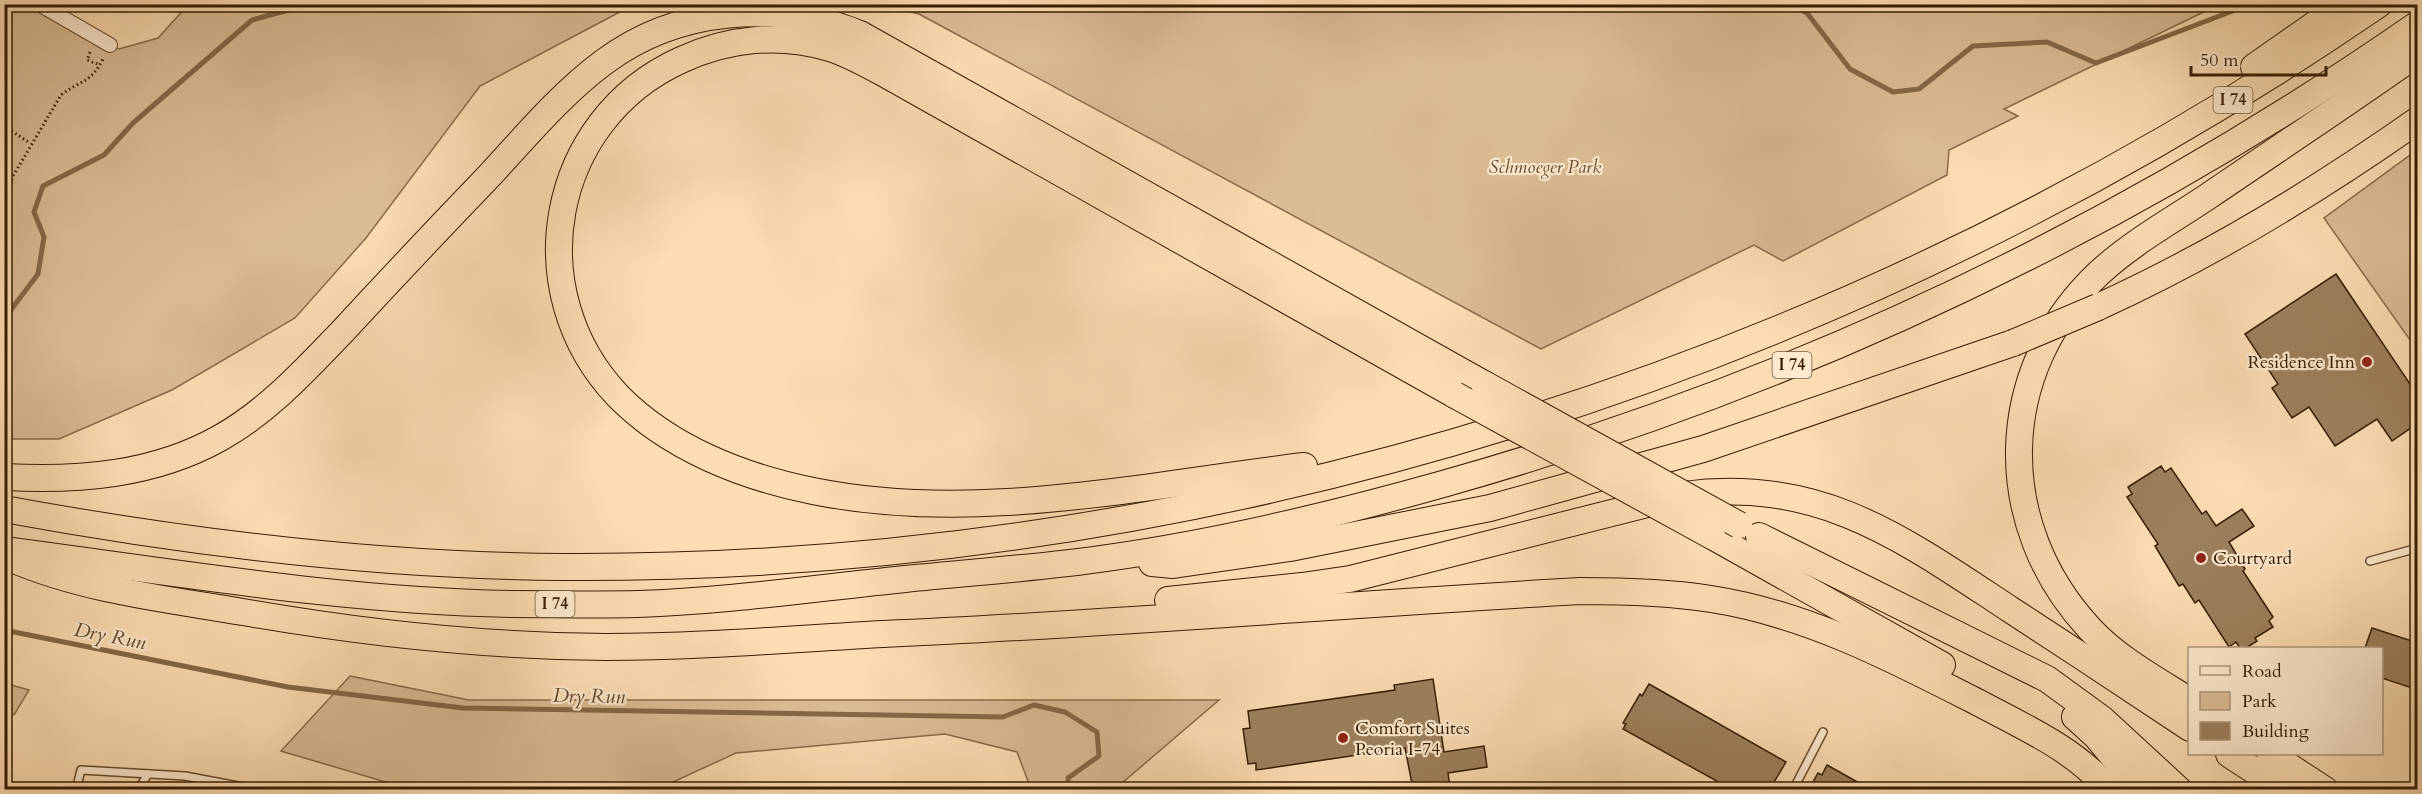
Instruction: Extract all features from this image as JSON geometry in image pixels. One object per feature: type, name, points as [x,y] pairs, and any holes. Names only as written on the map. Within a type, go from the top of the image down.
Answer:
[{"type":"highway","points":[[2082,188],[2186,112],[2344,4]]},
{"type":"highway","name":"I 74","points":[[4,509],[164,536],[256,548],[391,560],[563,567],[717,564],[817,559],[1003,538],[1176,508],[1361,470],[1534,419],[1693,364],[1898,279],[2082,188],[2248,91],[2379,4]]},
{"type":"highway","points":[[4,477],[68,479],[112,475],[157,464],[196,450],[240,426],[289,387],[515,148],[603,63],[636,42],[673,26],[740,12],[790,14],[825,22],[860,34],[1484,384],[2039,691],[2089,730],[2141,789]]},
{"type":"highway","name":"I 74","points":[[4,550],[325,593],[506,604],[637,604],[719,598],[1107,558],[1281,525],[1508,466],[1685,407],[1815,356],[1955,293],[2100,221],[2267,123],[2418,24]]},
{"type":"highway","points":[[1361,470],[1303,466],[1181,484],[1016,500],[936,504],[874,500],[816,492],[729,467],[678,441],[640,415],[615,393],[586,353],[568,314],[560,277],[558,244],[567,187],[586,146],[606,117],[641,83],[663,68],[713,47],[748,40],[790,40],[826,47],[885,74],[1455,395],[2022,710],[2084,757],[2111,789]]},
{"type":"highway","points":[[2188,700],[2103,642],[2061,594],[2043,561],[2028,523],[2018,467],[2025,402],[2038,356],[2065,310],[2091,280],[2116,258],[2418,54]]},
{"type":"highway","points":[[1107,558],[1173,565],[1290,548],[1490,508],[1703,448],[1889,387],[2013,343],[2098,307],[2176,269],[2254,225],[2418,120]]},
{"type":"highway","points":[[717,645],[1302,586],[1390,570],[1683,495],[1739,492],[1784,496],[1828,506],[1887,532],[2188,727]]},
{"type":"highway","points":[[1749,531],[2047,679],[2102,719],[2179,789]]},
{"type":"highway","points":[[4,556],[50,576],[184,602],[375,633],[527,645],[604,647],[717,645],[1580,591],[1665,593],[1761,610],[1858,643],[2036,733],[2086,766],[2111,789]]},
{"type":"highway","points":[[2232,755],[2284,789]]},
{"type":"highway","points":[[2273,755],[2325,789]]},
{"type":"street","points":[[39,4],[110,45]]},
{"type":"lane","points":[[2370,561],[2418,548]]},
{"type":"lane","points":[[1793,789],[1823,732]]},
{"type":"lane","points":[[76,789],[81,770],[185,776],[260,789]]},
{"type":"lane","points":[[138,789],[147,774]]},
{"type":"path","points":[[4,206],[13,176],[30,143],[61,95],[73,86],[87,82],[100,65]]},
{"type":"path","points":[[4,126],[30,143]]},
{"type":"green space","points":[[4,5],[40,5],[119,49],[158,38],[188,5],[633,5],[480,86],[366,238],[295,318],[172,390],[59,439],[5,439]]},
{"type":"green space","name":"Schmoeger Park","points":[[884,5],[2218,5],[2004,109],[2018,116],[1949,150],[1947,175],[1783,261],[1754,245],[1541,349],[919,14]]},
{"type":"green space","points":[[2417,150],[2417,350],[2324,218]]},
{"type":"green space","points":[[350,676],[469,700],[1219,700],[1115,789],[1031,789],[1017,752],[945,734],[736,753],[658,789],[409,789],[281,751]]},
{"type":"green space","points":[[4,683],[29,690],[14,715],[5,713]]},
{"type":"building","name":"Residence Inn","points":[[2336,274],[2418,396],[2418,423],[2392,441],[2377,419],[2335,446],[2309,407],[2292,418],[2272,388],[2278,384],[2245,334]]},
{"type":"building","name":"Courtyard","points":[[2161,466],[2165,472],[2171,468],[2202,514],[2206,511],[2216,526],[2242,509],[2254,526],[2229,542],[2245,569],[2243,571],[2273,617],[2269,621],[2273,627],[2255,638],[2257,641],[2248,647],[2239,647],[2236,642],[2229,647],[2199,600],[2195,603],[2183,584],[2179,586],[2155,546],[2158,544],[2127,497],[2132,494],[2128,487]]},
{"type":"building","points":[[2372,628],[2418,643],[2418,690],[2383,678],[2383,647],[2365,647]]},
{"type":"building","name":"Comfort Suites Peoria I-74","points":[[1433,679],[1444,752],[1484,746],[1487,767],[1448,773],[1450,788],[1413,789],[1405,748],[1256,770],[1256,763],[1248,764],[1243,729],[1250,728],[1248,711],[1395,690],[1394,685]]},
{"type":"building","points":[[1649,684],[1786,762],[1770,789],[1731,789],[1623,729],[1626,724],[1623,723],[1640,694],[1642,696]]},
{"type":"building","points":[[1827,765],[1870,789],[1809,789],[1818,773],[1822,775]]},
{"type":"waterway","points":[[4,319],[38,274],[44,237],[34,212],[43,186],[104,155],[133,123],[252,20],[311,4]]},
{"type":"waterway","points":[[1792,4],[1807,13],[1850,69],[1893,92],[1919,89],[1973,46],[2047,42],[2096,63],[2251,4]]},
{"type":"waterway","name":"Dry Run","points":[[4,630],[288,687],[463,708],[1003,717],[1034,705],[1065,712],[1097,732],[1099,756],[1068,778],[1069,790]]},
{"type":"place","name":"Residence Inn","points":[[2367,362]]},
{"type":"place","name":"Courtyard","points":[[2201,558]]},
{"type":"place","name":"Comfort Suites Peoria I-74","points":[[1343,738]]}]
